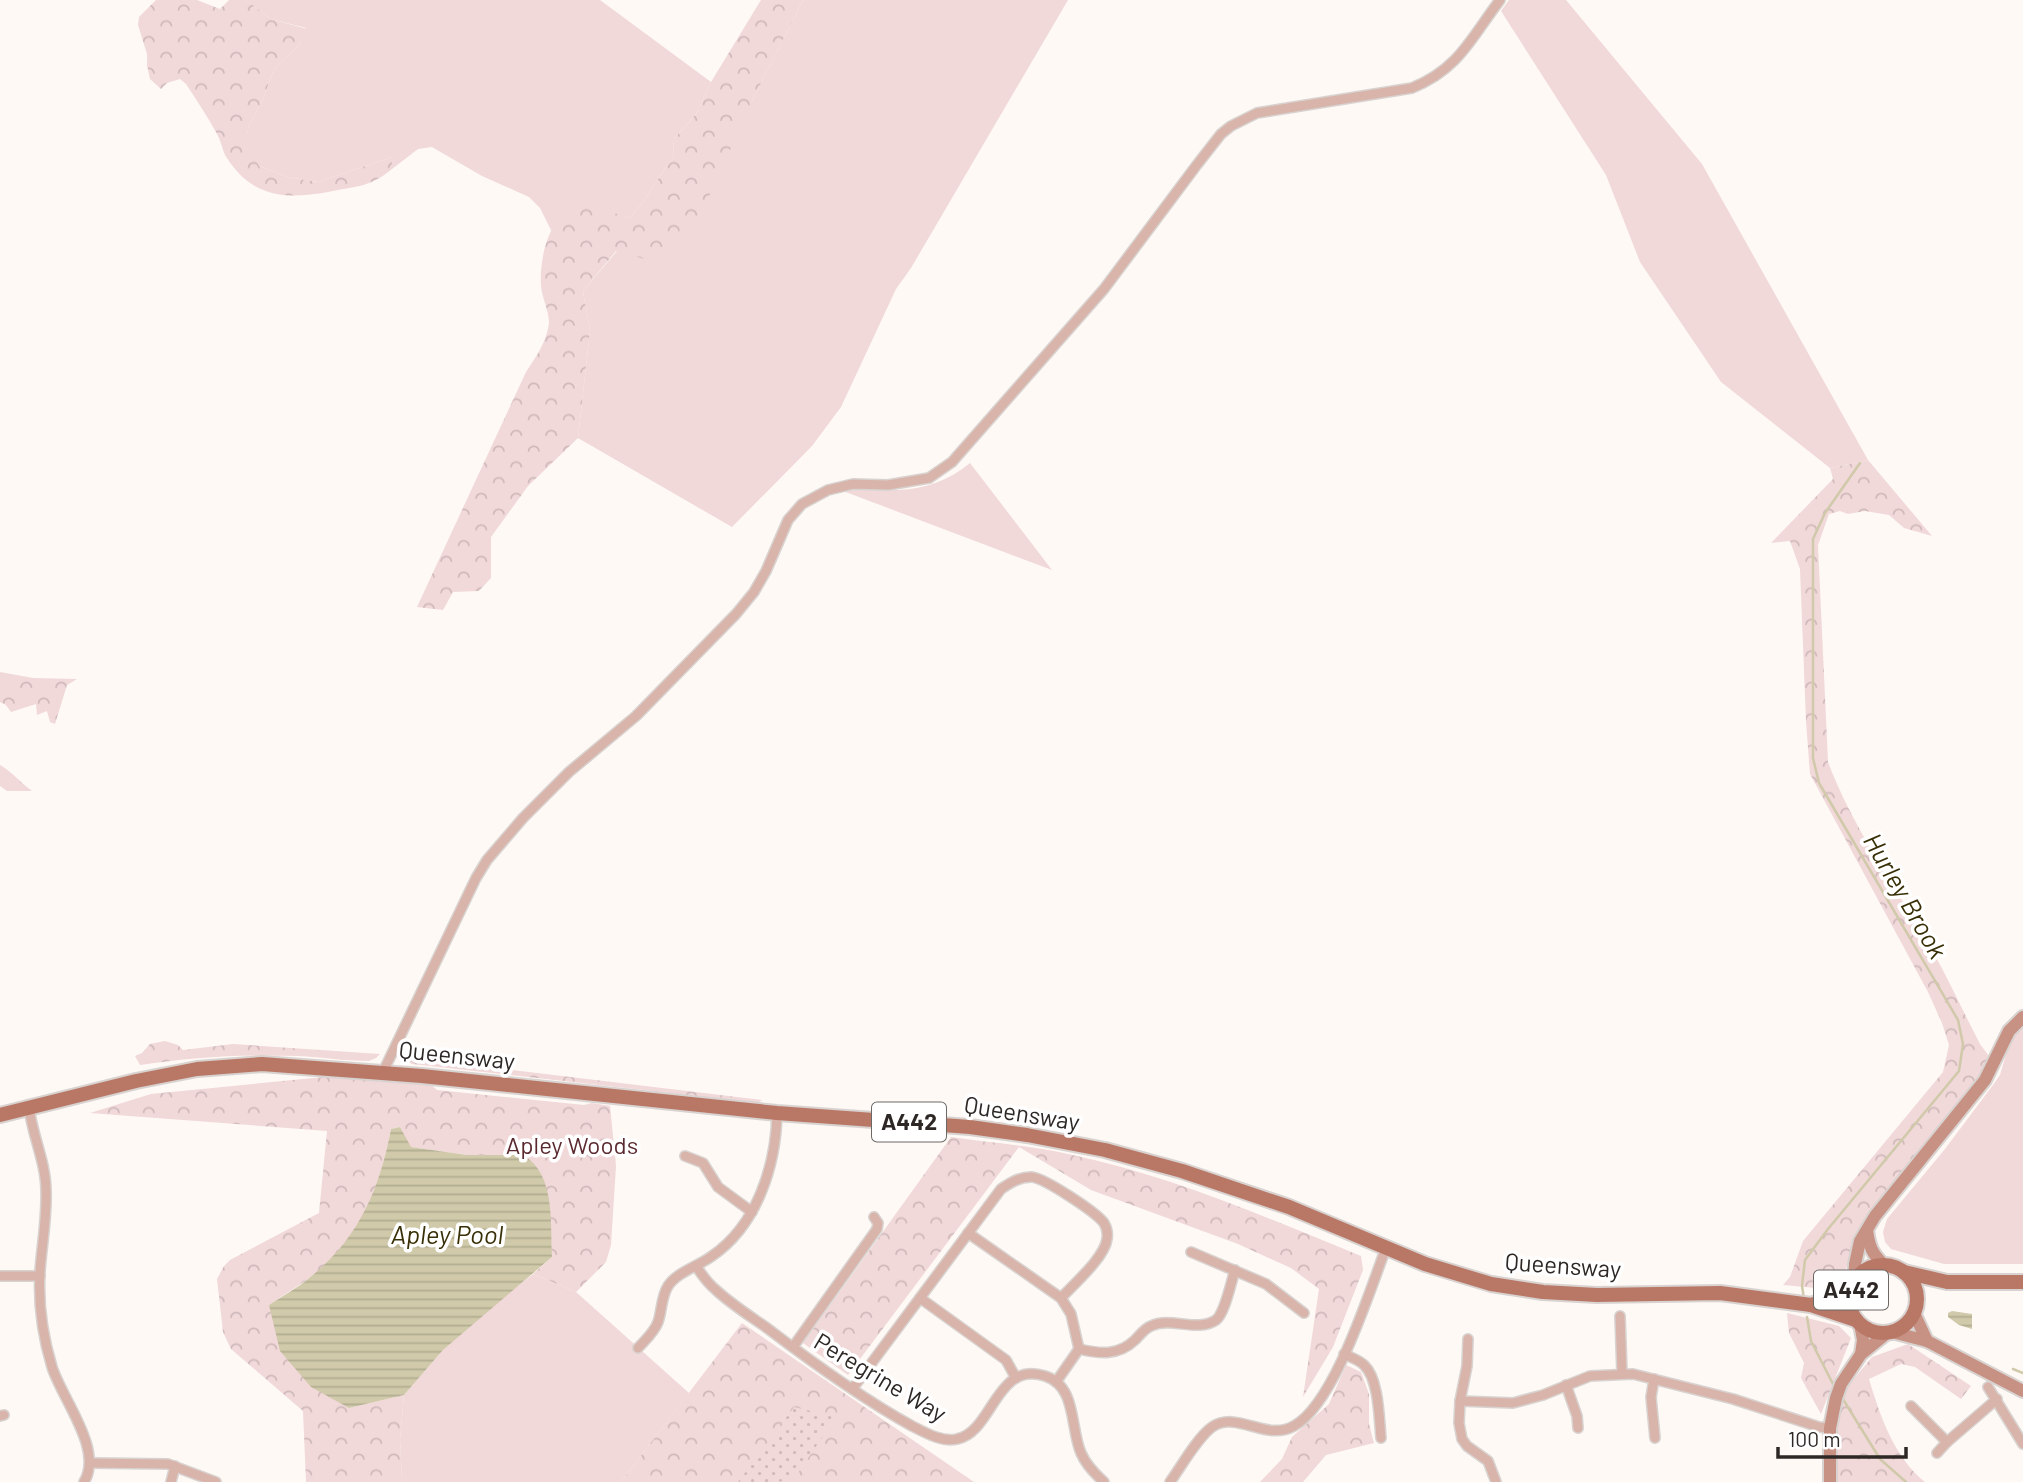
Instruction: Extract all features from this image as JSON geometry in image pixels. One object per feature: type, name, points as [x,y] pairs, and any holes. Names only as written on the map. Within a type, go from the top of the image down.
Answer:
[{"type":"main road","name":"Queensway","points":[[0,1115],[108,1086],[197,1069],[262,1064],[383,1072],[777,1114],[970,1127],[1104,1150],[1240,1189],[1425,1264],[1491,1284],[1543,1292],[1597,1295],[1720,1293],[1806,1304]]},
{"type":"main road","name":"A442","points":[[1858,1322],[1849,1299],[1853,1285],[1861,1273],[1872,1267],[1884,1265],[1947,1282],[2023,1282]]},
{"type":"main road","name":"A442","points":[[1903,1272],[1916,1291],[1916,1308]]},
{"type":"main road","name":"A442","points":[[1806,1304],[1858,1322],[1877,1332],[1889,1332],[1909,1321],[1930,1291],[1947,1282]]},
{"type":"main road","name":"A442","points":[[1806,1304],[1834,1297],[1853,1285]]},
{"type":"street","points":[[383,1072],[487,860],[523,818],[569,772],[636,716],[736,614],[754,592],[788,520],[802,504],[828,490],[853,484],[888,485],[929,478],[952,462],[1104,289],[1196,166],[1231,126],[1257,113],[1412,88],[1432,80],[1465,50],[1500,0]]},
{"type":"street","points":[[1853,1285],[1854,1264],[1860,1241],[1875,1216],[1985,1080],[2009,1031],[2023,1017]]},
{"type":"street","points":[[29,1107],[47,1191],[40,1276],[41,1316],[49,1357],[86,1441],[90,1463],[84,1482]]},
{"type":"street","points":[[639,1348],[657,1324],[668,1285],[726,1246],[752,1212],[771,1163],[777,1114]]},
{"type":"street","points":[[685,1156],[703,1163],[723,1192],[752,1212]]},
{"type":"street","points":[[853,1388],[1001,1189],[1020,1178],[1042,1180],[1098,1217],[1106,1228],[1106,1246],[1061,1298]]},
{"type":"street","points":[[793,1347],[877,1228],[878,1223],[874,1217]]},
{"type":"street","points":[[1867,1230],[1873,1255],[1884,1265]]},
{"type":"street","points":[[968,1233],[1061,1298],[1072,1314],[1079,1349],[1056,1382]]},
{"type":"street","points":[[1170,1482],[1212,1427],[1237,1422],[1260,1430],[1282,1431],[1302,1420],[1314,1409],[1344,1354],[1386,1248]]},
{"type":"street","points":[[1191,1252],[1266,1284],[1304,1313]]},
{"type":"street","name":"Peregrine Way","points":[[696,1266],[705,1280],[719,1293],[793,1347],[913,1426],[949,1440],[971,1433],[999,1393],[1016,1378]]},
{"type":"street","points":[[1079,1349],[1110,1354],[1132,1343],[1152,1325],[1171,1322],[1207,1324],[1217,1319],[1235,1270]]},
{"type":"street","points":[[0,1276],[40,1276]]},
{"type":"street","points":[[920,1298],[1006,1360],[1016,1378],[1037,1374],[1056,1382],[1068,1399],[1082,1456],[1104,1482]]},
{"type":"street","points":[[1916,1308],[1927,1340]]},
{"type":"street","points":[[1620,1316],[1622,1373]]},
{"type":"street","points":[[1858,1322],[1863,1340],[1861,1354]]},
{"type":"street","points":[[1830,1482],[1830,1428],[1838,1392],[1861,1354],[1889,1332],[1927,1340],[2023,1391]]},
{"type":"street","points":[[1468,1339],[1467,1366],[1460,1401],[1459,1423],[1462,1439],[1467,1446],[1488,1461],[1496,1482]]},
{"type":"street","points":[[1344,1354],[1364,1364],[1370,1374],[1375,1388],[1381,1438]]},
{"type":"street","points":[[1460,1401],[1513,1403],[1543,1395],[1590,1376],[1622,1373],[1733,1399],[1819,1427],[1830,1428]]},
{"type":"street","points":[[1654,1379],[1651,1397],[1655,1438]]},
{"type":"street","points":[[1566,1385],[1577,1416],[1578,1428]]},
{"type":"street","points":[[1988,1387],[2023,1444]]},
{"type":"street","points":[[1937,1453],[1997,1399]]},
{"type":"street","points":[[1911,1406],[1947,1442]]},
{"type":"street","points":[[90,1463],[175,1466],[216,1482]]},
{"type":"street","points":[[171,1482],[175,1466]]},
{"type":"green space","points":[[156,0],[197,0],[220,9],[229,0],[246,0],[271,19],[307,29],[300,44],[274,69],[248,128],[247,142],[259,166],[288,177],[317,182],[392,157],[392,169],[376,180],[362,185],[297,196],[269,192],[246,180],[225,155],[214,128],[186,84],[180,79],[167,83],[161,89],[150,79],[147,54],[138,25],[139,17]]},
{"type":"green space","points":[[246,0],[600,0],[711,82],[696,114],[674,139],[673,159],[629,218],[603,211],[564,214],[552,232],[540,208],[529,197],[482,176],[432,147],[418,149],[392,169],[392,157],[317,182],[288,177],[259,166],[246,142],[248,128],[274,69],[300,44],[306,28],[271,19]]},
{"type":"green space","points":[[761,0],[803,0],[752,101],[701,214],[678,241],[645,259],[616,251],[583,291],[590,331],[578,438],[528,486],[491,537],[491,578],[479,591],[453,592],[443,610],[417,607],[526,372],[546,336],[549,318],[541,275],[544,250],[554,226],[561,216],[582,206],[600,208],[629,218],[636,211],[673,159],[674,139],[696,114],[711,82]]},
{"type":"green space","points":[[803,0],[1068,0],[911,268],[896,289],[841,407],[812,446],[732,527],[578,438],[590,331],[583,291],[752,101]]},
{"type":"green space","points":[[1509,0],[1566,0],[1702,164],[1868,460],[1830,468],[1721,382],[1640,262],[1606,175],[1501,11]]},
{"type":"green space","points":[[1868,460],[1932,536],[1904,528],[1889,515],[1865,511],[1829,514],[1818,545],[1828,762],[1861,831],[1933,953],[1980,1044],[1991,1059],[1972,1095],[1853,1247],[1843,1278],[1836,1284],[1816,1288],[1783,1285],[1790,1277],[1803,1241],[1943,1072],[1949,1045],[1928,992],[1810,774],[1800,569],[1790,541],[1771,543],[1833,479],[1830,468]]},
{"type":"green space","points":[[970,463],[1052,570],[843,491],[918,488],[946,479]]},
{"type":"green space","points":[[0,672],[33,678],[77,679],[67,685],[55,724],[50,722],[47,711],[37,715],[36,704],[11,712],[0,702]]},
{"type":"green space","points":[[0,765],[32,791],[7,791],[0,786]]},
{"type":"green space","points":[[2023,1024],[2023,1264],[1944,1264],[1891,1249],[1885,1242],[1883,1232],[1887,1219],[1945,1149],[2000,1075],[2009,1044]]},
{"type":"green space","points":[[165,1041],[178,1045],[183,1050],[233,1044],[380,1054],[369,1061],[258,1055],[140,1065],[135,1056],[150,1044]]},
{"type":"green space","points":[[403,1057],[762,1100],[758,1103],[412,1064]]},
{"type":"green space","name":"Apley Woods","points":[[334,1076],[430,1084],[437,1090],[610,1106],[616,1166],[611,1245],[606,1262],[576,1292],[533,1274],[552,1257],[538,1169],[522,1155],[467,1155],[410,1147],[400,1127],[391,1129],[376,1187],[349,1240],[323,1268],[269,1305],[349,1408],[404,1395],[400,1440],[404,1482],[306,1482],[303,1411],[231,1349],[223,1332],[217,1279],[224,1266],[230,1260],[319,1213],[327,1131],[90,1113],[151,1094]]},
{"type":"green space","points":[[951,1137],[1054,1151],[1143,1173],[1217,1198],[1361,1256],[1363,1270],[1333,1347],[1303,1397],[1319,1289],[1291,1268],[1238,1244],[1091,1190],[1019,1147],[848,1375],[803,1343]]},
{"type":"green space","points":[[533,1274],[576,1292],[689,1393],[621,1482],[404,1482],[400,1440],[404,1395],[443,1350]]},
{"type":"green space","points":[[1787,1313],[1839,1326],[1851,1338],[1821,1414],[1801,1378],[1804,1363],[1789,1333]]},
{"type":"green space","points":[[742,1323],[974,1482],[621,1482]]},
{"type":"green space","points":[[1908,1344],[1971,1386],[1961,1399],[1915,1367],[1901,1364],[1869,1379],[1883,1421],[1897,1448],[1914,1472],[1925,1482],[1838,1482],[1838,1460],[1830,1428],[1848,1386],[1872,1357]]},
{"type":"green space","points":[[1346,1365],[1361,1372],[1369,1394],[1369,1424],[1374,1443],[1326,1455],[1303,1482],[1260,1482],[1282,1459],[1292,1437],[1329,1404]]},
{"type":"green space","points":[[794,1407],[836,1417],[796,1476],[779,1482],[738,1482]]},
{"type":"water","name":"Apley Pool","points":[[400,1127],[411,1147],[467,1155],[523,1155],[534,1163],[541,1174],[549,1200],[552,1257],[443,1350],[404,1395],[349,1408],[311,1387],[280,1351],[269,1305],[309,1278],[330,1259],[356,1227],[381,1171],[391,1129]]},
{"type":"water","points":[[1952,1311],[1972,1314],[1972,1329],[1959,1325],[1948,1317],[1948,1313]]},
{"type":"waterway","name":"Hurley Brook","points":[[1804,1299],[1802,1286],[1805,1260],[1959,1071],[1963,1044],[1958,1020],[1819,783],[1813,758],[1813,539],[1825,513],[1860,463]]},
{"type":"waterway","name":"Hurley Brook","points":[[1807,1317],[1811,1341],[1835,1388]]},
{"type":"waterway","points":[[2013,1369],[2023,1373]]},
{"type":"waterway","name":"Hurley Brook","points":[[1841,1396],[1880,1459],[1906,1482]]}]
